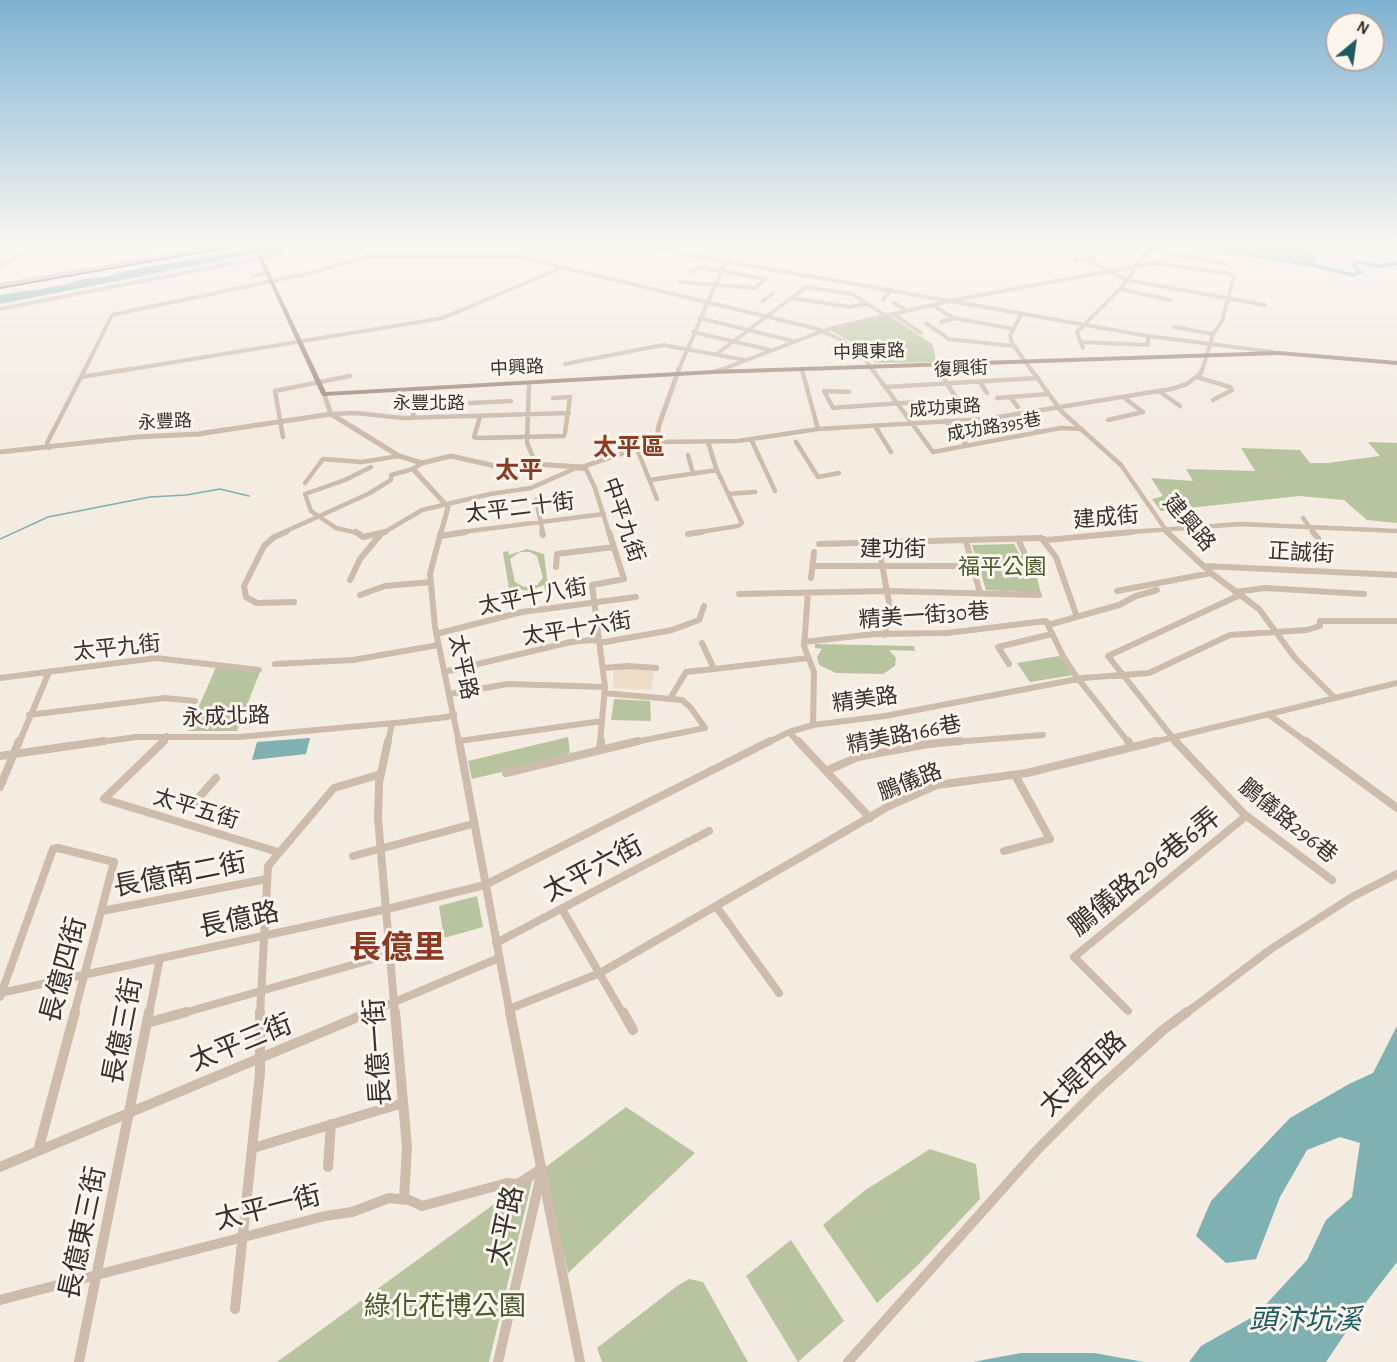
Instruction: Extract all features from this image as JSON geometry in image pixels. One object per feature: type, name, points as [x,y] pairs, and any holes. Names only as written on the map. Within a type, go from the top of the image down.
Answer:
[{"type":"main road","points":[[284,308],[324,394]]},
{"type":"main road","name":"中興東路","points":[[713,372],[1279,353],[1397,363]]},
{"type":"main road","name":"中興路","points":[[324,394],[713,372]]},
{"type":"street","points":[[49,448],[46,444],[112,315],[147,308]]},
{"type":"street","points":[[81,376],[443,318],[468,308]]},
{"type":"street","points":[[350,580],[362,558],[380,535],[414,513],[482,496],[531,488],[582,467],[656,442],[659,424],[676,375],[704,308]]},
{"type":"street","points":[[736,308],[822,331],[851,346],[872,367],[912,423]]},
{"type":"street","points":[[751,311],[756,308]]},
{"type":"street","points":[[718,353],[780,308]]},
{"type":"street","points":[[872,308],[886,316]]},
{"type":"street","points":[[901,308],[907,311]]},
{"type":"street","points":[[713,372],[822,331],[921,308]]},
{"type":"street","points":[[936,308],[954,318],[1013,329]]},
{"type":"street","points":[[982,308],[1149,336],[1279,353]]},
{"type":"street","points":[[1083,348],[1077,332],[1101,308]]},
{"type":"street","points":[[1213,400],[1232,390],[1230,387],[1197,376],[1203,369],[1213,334],[1222,322],[1226,308]]},
{"type":"street","points":[[893,314],[921,333]]},
{"type":"street","points":[[914,328],[927,324],[947,338],[1013,346],[1010,336],[1021,314]]},
{"type":"street","points":[[699,318],[793,341]]},
{"type":"street","points":[[942,322],[954,318]]},
{"type":"street","points":[[1174,327],[1213,334]]},
{"type":"street","points":[[693,332],[771,350]]},
{"type":"street","points":[[1081,342],[1148,345],[1149,336]]},
{"type":"street","points":[[565,364],[663,345],[718,353],[746,360]]},
{"type":"street","name":"建興路","points":[[1013,346],[1060,407],[1126,471],[1166,529],[1211,573],[1259,609],[1295,658],[1335,698]]},
{"type":"street","points":[[935,365],[956,398]]},
{"type":"street","points":[[802,370],[818,429]]},
{"type":"street","points":[[283,437],[275,391],[350,376]]},
{"type":"street","name":"成功東路","points":[[656,442],[751,439],[818,429],[947,423],[1020,414],[1159,391],[1185,384],[1197,376]]},
{"type":"street","name":"復興街","points":[[886,387],[1038,378]]},
{"type":"street","points":[[980,382],[987,393]]},
{"type":"street","points":[[529,383],[527,437],[528,447],[536,464]]},
{"type":"street","points":[[412,418],[422,389]]},
{"type":"street","points":[[849,392],[824,391],[833,408],[932,401]]},
{"type":"street","points":[[1159,391],[1180,406]]},
{"type":"street","points":[[324,394],[331,414],[399,456],[422,463]]},
{"type":"street","points":[[998,398],[1049,394]]},
{"type":"street","name":"中興路","points":[[553,398],[570,397],[569,413]]},
{"type":"street","points":[[1010,397],[1017,407]]},
{"type":"street","points":[[1108,420],[1143,412],[1123,397]]},
{"type":"street","points":[[470,403],[511,401]]},
{"type":"street","points":[[480,417],[474,437],[527,437],[565,434],[569,413]]},
{"type":"street","name":"永豐北路","points":[[331,414],[412,418],[569,413]]},
{"type":"street","name":"永豐路","points":[[0,452],[137,437],[198,434],[331,414]]},
{"type":"street","points":[[1020,414],[1039,432]]},
{"type":"street","name":"成功路395巷","points":[[912,423],[933,452],[1039,432],[1082,429]]},
{"type":"street","points":[[947,423],[966,444]]},
{"type":"street","points":[[875,426],[891,452]]},
{"type":"street","points":[[751,439],[775,491]]},
{"type":"street","points":[[688,534],[741,523],[717,470],[707,444],[708,441]]},
{"type":"street","points":[[796,442],[818,477],[839,473]]},
{"type":"street","points":[[637,449],[657,499]]},
{"type":"street","points":[[688,454],[693,474]]},
{"type":"street","points":[[305,483],[323,459],[363,462],[399,456]]},
{"type":"street","points":[[294,602],[257,603],[246,597],[244,586],[264,546],[274,537],[298,525],[368,494],[391,480],[391,476],[413,469],[422,463],[451,456],[504,468],[536,464],[582,467]]},
{"type":"street","points":[[371,467],[345,480],[305,494],[311,511],[339,530],[355,531],[363,537],[380,535]]},
{"type":"street","name":"中平九街","points":[[582,467],[591,477],[624,579],[592,585],[595,601]]},
{"type":"street","points":[[413,469],[447,505]]},
{"type":"street","points":[[650,480],[717,470]]},
{"type":"street","points":[[531,488],[536,499],[543,535]]},
{"type":"street","points":[[728,494],[755,492]]},
{"type":"street","name":"太平路","points":[[447,505],[448,510],[431,568],[436,634],[454,714],[496,943],[580,1362]]},
{"type":"street","name":"太平二十街","points":[[441,536],[604,514]]},
{"type":"street","points":[[1303,518],[1329,553]]},
{"type":"street","name":"建成街","points":[[819,544],[1040,538],[1047,540],[1241,524],[1397,531]]},
{"type":"street","points":[[1040,538],[1056,557],[1077,617]]},
{"type":"street","points":[[1018,539],[1024,552]]},
{"type":"street","points":[[966,541],[980,593]]},
{"type":"street","points":[[878,543],[887,591],[888,618],[885,635]]},
{"type":"street","points":[[556,567],[557,554],[614,547]]},
{"type":"street","points":[[811,578],[814,552]]},
{"type":"street","name":"建功街","points":[[813,566],[973,566]]},
{"type":"street","name":"正誠街","points":[[1204,566],[1397,575]]},
{"type":"street","points":[[1117,591],[1211,573]]},
{"type":"street","points":[[360,595],[385,586],[431,582]]},
{"type":"street","points":[[1135,587],[1142,594]]},
{"type":"street","points":[[1120,674],[1108,656],[1110,653],[1238,594],[1265,588],[1364,594]]},
{"type":"street","points":[[1132,747],[1064,658],[1048,623],[1119,605],[1142,594],[1158,590]]},
{"type":"street","points":[[739,594],[887,591],[1039,595]]},
{"type":"street","points":[[808,593],[804,642],[814,672],[813,725]]},
{"type":"street","name":"太平十八街","points":[[436,634],[522,612],[636,597]]},
{"type":"street","points":[[595,601],[604,690],[600,749]]},
{"type":"street","name":"太平十六街","points":[[444,672],[571,642],[600,640],[605,642],[693,624],[702,617],[704,606]]},
{"type":"street","name":"精美路","points":[[485,885],[789,732],[813,725],[885,716],[1080,679],[1155,671],[1230,635],[1307,630],[1320,626],[1320,621],[1397,621]]},
{"type":"street","name":"精美一街30巷","points":[[804,642],[885,635],[947,633],[1048,623]]},
{"type":"street","points":[[1009,664],[998,647],[1052,634]]},
{"type":"street","points":[[702,643],[714,669]]},
{"type":"street","points":[[275,664],[366,658],[438,645]]},
{"type":"street","points":[[671,697],[686,672],[808,657]]},
{"type":"street","name":"太平九街","points":[[0,678],[156,658],[259,670]]},
{"type":"street","points":[[603,668],[628,666],[656,668]]},
{"type":"street","points":[[0,787],[49,672]]},
{"type":"street","name":"鵬儀路296巷","points":[[1120,674],[1172,738],[1246,816],[1332,880]]},
{"type":"street","name":"鵬儀路","points":[[509,1009],[600,973],[889,806],[937,785],[1016,775],[1397,683]]},
{"type":"street","points":[[449,694],[508,684],[671,697],[682,700],[691,708],[705,729],[600,749],[506,773]]},
{"type":"street","points":[[1389,685],[1397,690]]},
{"type":"street","points":[[29,715],[165,698],[195,701]]},
{"type":"street","name":"永成北路","points":[[0,756],[136,737],[240,737],[392,723],[447,717],[454,714]]},
{"type":"street","points":[[1268,714],[1397,808]]},
{"type":"street","points":[[459,741],[602,721]]},
{"type":"street","name":"長億一街","points":[[392,723],[381,774],[378,807],[407,1147],[404,1199]]},
{"type":"street","name":"精美路166巷","points":[[789,732],[826,771],[858,757],[928,744],[1043,735]]},
{"type":"street","name":"太平五街","points":[[166,736],[161,746],[143,760],[105,799],[278,852]]},
{"type":"street","points":[[826,771],[870,818]]},
{"type":"street","points":[[235,1309],[254,1148],[268,866],[333,788],[381,774]]},
{"type":"street","points":[[1004,852],[1050,839],[1016,775]]},
{"type":"street","points":[[194,803],[216,778]]},
{"type":"street","name":"鵬儀路296巷6弄","points":[[1128,1011],[1074,957],[1246,816]]},
{"type":"street","points":[[353,856],[473,824]]},
{"type":"street","name":"太平六街","points":[[496,943],[709,831]]},
{"type":"street","name":"長億四街","points":[[1,994],[53,849],[58,848],[114,862],[38,1151]]},
{"type":"street","name":"太堤西路","points":[[848,1362],[1030,1158],[1096,1091],[1163,1030],[1270,949],[1352,897],[1397,874]]},
{"type":"street","name":"長億南二街","points":[[102,911],[267,879]]},
{"type":"street","name":"長億路","points":[[1,994],[387,909],[485,885]]},
{"type":"street","points":[[716,906],[779,993]]},
{"type":"street","points":[[562,909],[633,1030]]},
{"type":"street","points":[[147,1023],[391,954]]},
{"type":"street","name":"長億三街","points":[[130,1113],[160,958]]},
{"type":"street","name":"太平三街","points":[[0,1167],[499,958]]},
{"type":"street","points":[[254,1148],[403,1103]]},
{"type":"street","name":"長億東三街","points":[[79,1362],[130,1113]]},
{"type":"street","points":[[328,1167],[331,1124]]},
{"type":"street","name":"太平路","points":[[498,1362],[538,1194],[541,1169]]},
{"type":"street","name":"太平一街","points":[[0,1300],[325,1216],[351,1212],[389,1198],[404,1199],[422,1206],[507,1184],[518,1184],[541,1169]]},
{"type":"green space","points":[[890,316],[932,344],[937,362],[876,363],[858,346],[830,330]]},
{"type":"green space","points":[[1368,442],[1397,443],[1397,523],[1367,520],[1344,500],[1299,496],[1161,511],[1152,499],[1163,496],[1151,478],[1193,481],[1186,469],[1255,471],[1241,448],[1300,450],[1310,463],[1328,463],[1380,456]]},
{"type":"green space","name":"福平公園","points":[[1014,544],[1020,555],[1031,556],[1041,593],[986,590],[972,545]]},
{"type":"green space","points":[[527,549],[544,554],[549,593],[546,594],[544,585],[529,591],[517,589],[519,600],[511,601],[503,552],[508,551],[509,555]],"holes":[[[520,552],[530,552],[537,556],[543,578],[537,585],[524,587],[515,582],[510,559]]]},
{"type":"green space","points":[[815,644],[914,646],[915,651],[889,650],[896,658],[895,666],[883,674],[836,673],[819,665],[817,657],[822,649],[815,648]]},
{"type":"green space","points":[[1059,656],[1073,675],[1030,682],[1017,663]]},
{"type":"green space","points":[[217,665],[261,669],[237,731],[188,731]]},
{"type":"green space","points":[[614,699],[650,701],[651,721],[611,720]]},
{"type":"green space","points":[[568,737],[570,753],[472,779],[468,761]]},
{"type":"green space","points":[[477,896],[483,927],[444,938],[439,906]]},
{"type":"green space","name":"綠化花博公園","points":[[626,1107],[695,1153],[568,1273],[543,1169]]},
{"type":"green space","points":[[930,1149],[976,1164],[980,1199],[918,1265],[877,1303],[823,1225],[864,1191]]},
{"type":"green space","name":"綠化花博公園","points":[[532,1181],[489,1362],[277,1362],[519,1186]]},
{"type":"green space","points":[[791,1240],[844,1321],[798,1362],[746,1276]]},
{"type":"green space","points":[[689,1279],[703,1282],[748,1362],[602,1362],[597,1348]]},
{"type":"shaded area","points":[[614,668],[654,671],[651,690],[613,688]]},
{"type":"water","points":[[310,738],[306,754],[252,760],[257,742]]},
{"type":"water","name":"頭汴坑溪","points":[[1397,1026],[1397,1262],[1367,1301],[1326,1362],[1189,1362],[1201,1346],[1256,1315],[1307,1260],[1326,1220],[1352,1197],[1360,1143],[1340,1137],[1307,1150],[1280,1197],[1256,1259],[1226,1263],[1196,1236],[1211,1201],[1290,1118],[1373,1073]]},
{"type":"water","points":[[1021,1353],[1094,1353],[1144,1362],[973,1362]]},
{"type":"waterway","points":[[0,539],[48,517],[150,497],[186,495],[220,489],[249,496]]},
{"type":"district","name":"太平區","points":[[629,448]]},
{"type":"district","name":"太平","points":[[519,471]]},
{"type":"district","name":"長億里","points":[[397,948]]}]
